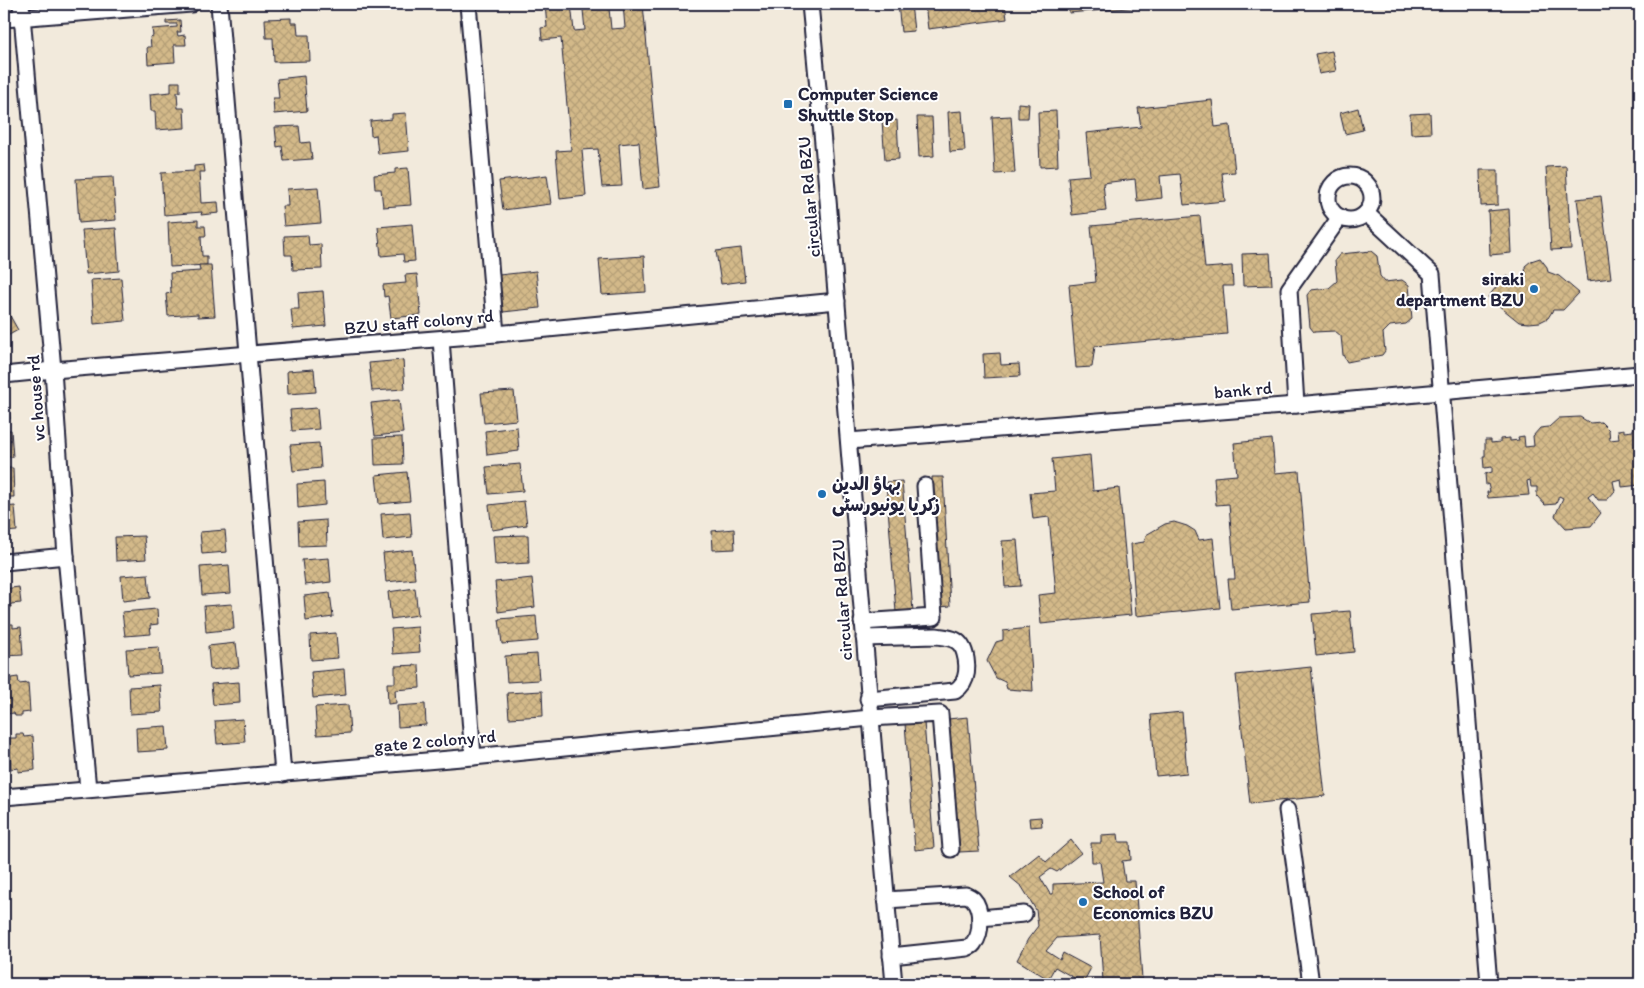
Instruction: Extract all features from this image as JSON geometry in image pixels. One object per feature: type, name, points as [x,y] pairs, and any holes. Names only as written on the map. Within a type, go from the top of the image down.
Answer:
[{"type":"street","points":[[4,19],[22,10],[191,4]]},
{"type":"street","points":[[219,4],[283,774]]},
{"type":"street","points":[[468,4],[496,334]]},
{"type":"street","name":"circular Rd BZU","points":[[810,4],[849,441],[868,699],[894,984]]},
{"type":"street","name":"vc house rd","points":[[22,10],[53,370],[66,556],[88,790]]},
{"type":"street","points":[[1347,176],[1360,178],[1370,188],[1372,201],[1366,214],[1354,220],[1340,218],[1331,208],[1329,194],[1335,182],[1347,176]]},
{"type":"street","points":[[1366,214],[1432,274],[1489,984]]},
{"type":"street","points":[[1296,405],[1289,289],[1340,218]]},
{"type":"street","name":"BZU staff colony rd","points":[[4,375],[441,339],[837,301]]},
{"type":"street","points":[[441,339],[473,756]]},
{"type":"street","name":"bank rd","points":[[849,441],[1296,405],[1640,374]]},
{"type":"street","points":[[863,630],[934,617],[925,486]]},
{"type":"street","points":[[4,562],[66,556]]},
{"type":"street","points":[[863,630],[947,638],[956,641],[963,647],[966,658],[966,674],[963,684],[955,691],[868,699]]},
{"type":"street","name":"gate 2 colony rd","points":[[4,797],[283,774],[870,718],[940,714],[951,849]]},
{"type":"street","points":[[1287,810],[1310,984]]},
{"type":"street","points":[[886,900],[966,895],[977,905],[980,918],[979,932],[974,944],[967,948],[891,956]]},
{"type":"street","points":[[980,918],[1024,914]]},
{"type":"shaded area","name":"بہاؤ الدین زکریا یونیورسٹی","points":[[4,4],[1640,4],[1640,984],[4,984]]},
{"type":"building","points":[[545,4],[571,4],[574,31],[585,30],[583,10],[609,8],[611,29],[625,28],[623,4],[643,4],[660,187],[643,189],[639,142],[619,144],[622,186],[602,187],[598,149],[582,150],[586,196],[560,199],[556,151],[571,150],[561,38],[542,40],[541,28],[547,27]]},
{"type":"building","points":[[898,4],[911,4],[914,31],[901,32]]},
{"type":"building","points":[[925,4],[1005,4],[1007,19],[928,29]]},
{"type":"building","points":[[1069,4],[1174,4],[1069,13]]},
{"type":"building","points":[[291,18],[291,23],[297,23],[298,35],[309,35],[310,61],[274,62],[273,38],[266,38],[265,19]]},
{"type":"building","points":[[180,20],[181,32],[177,32],[178,36],[185,35],[186,45],[174,45],[175,62],[148,64],[147,47],[151,47],[150,37],[153,36],[152,29],[177,27],[177,24],[166,24],[166,21]]},
{"type":"building","points":[[1332,51],[1336,71],[1319,74],[1315,54]]},
{"type":"building","points":[[304,76],[307,111],[274,114],[273,98],[279,98],[277,79]]},
{"type":"building","points":[[171,82],[180,82],[180,92],[177,92],[178,108],[184,108],[185,128],[156,130],[155,111],[151,111],[150,94],[171,92]]},
{"type":"building","points":[[1212,100],[1215,127],[1230,125],[1235,172],[1222,173],[1225,201],[1184,205],[1180,174],[1160,176],[1162,198],[1137,201],[1135,179],[1103,183],[1106,211],[1072,215],[1068,177],[1090,175],[1086,133],[1141,127],[1138,108]]},
{"type":"building","points":[[1018,103],[1029,104],[1028,118],[1018,118]]},
{"type":"building","points":[[1358,108],[1363,130],[1345,134],[1340,113]]},
{"type":"building","points":[[962,111],[965,151],[950,152],[948,112]]},
{"type":"building","points":[[1056,111],[1058,166],[1040,167],[1038,112]]},
{"type":"building","points":[[406,113],[409,151],[378,154],[376,135],[371,136],[370,121],[392,119],[392,114]]},
{"type":"building","points":[[1430,113],[1431,133],[1411,134],[1410,114]]},
{"type":"building","points":[[1011,116],[1015,173],[995,174],[992,117]]},
{"type":"building","points":[[917,117],[932,117],[934,156],[919,157]]},
{"type":"building","points":[[897,120],[899,159],[885,160],[882,121]]},
{"type":"building","points":[[299,126],[301,143],[310,142],[312,159],[284,161],[282,146],[277,147],[275,127]]},
{"type":"building","points":[[204,165],[205,172],[199,172],[201,203],[218,202],[219,213],[201,215],[202,212],[164,215],[161,173],[194,171],[194,166]]},
{"type":"building","points":[[1566,166],[1571,249],[1551,250],[1546,167]]},
{"type":"building","points":[[408,168],[411,205],[383,207],[381,189],[375,189],[374,175],[395,173],[395,169]]},
{"type":"building","points":[[1480,170],[1498,170],[1498,205],[1481,206]]},
{"type":"building","points":[[547,175],[551,204],[503,210],[499,181]]},
{"type":"building","points":[[113,177],[116,220],[79,223],[76,179]]},
{"type":"building","points":[[318,187],[321,223],[284,226],[282,206],[288,206],[287,189]]},
{"type":"building","points":[[1601,196],[1611,278],[1588,281],[1577,199]]},
{"type":"building","points":[[1509,209],[1511,253],[1490,255],[1488,211]]},
{"type":"building","points":[[1200,216],[1205,268],[1232,266],[1233,286],[1223,286],[1227,334],[1095,346],[1092,367],[1076,368],[1069,285],[1096,282],[1091,226]]},
{"type":"building","points":[[198,220],[198,226],[205,226],[206,236],[201,236],[202,256],[207,256],[207,265],[170,267],[168,222]]},
{"type":"building","points":[[412,224],[415,261],[404,262],[403,254],[381,256],[378,227]]},
{"type":"building","points":[[116,228],[119,271],[86,274],[82,230]]},
{"type":"building","points":[[308,235],[309,245],[321,244],[322,269],[293,270],[292,255],[285,255],[284,236]]},
{"type":"building","points":[[741,248],[745,281],[721,284],[716,251]]},
{"type":"building","points":[[1371,251],[1377,256],[1380,276],[1385,282],[1402,280],[1409,285],[1412,319],[1406,324],[1390,326],[1383,333],[1385,351],[1382,355],[1347,362],[1343,355],[1341,336],[1335,331],[1314,332],[1310,327],[1307,295],[1311,290],[1329,288],[1337,281],[1335,260],[1340,254]]},
{"type":"building","points":[[1270,253],[1272,285],[1243,286],[1242,254]]},
{"type":"building","points":[[644,256],[646,292],[602,295],[599,259]]},
{"type":"building","name":"siraki department BZU","points":[[1540,258],[1547,267],[1548,272],[1559,276],[1579,293],[1563,310],[1553,310],[1548,318],[1540,322],[1519,322],[1488,297],[1506,275],[1518,284],[1526,276],[1525,266],[1531,261]]},
{"type":"building","points":[[199,265],[211,265],[215,316],[198,317],[198,314],[168,316],[166,294],[171,293],[170,273],[200,271]]},
{"type":"building","points":[[536,271],[540,308],[503,312],[499,275]]},
{"type":"building","points":[[417,274],[421,315],[391,318],[388,296],[384,297],[383,285],[406,283],[405,275]]},
{"type":"building","points":[[121,278],[125,321],[94,324],[91,280]]},
{"type":"building","points":[[323,291],[326,326],[293,329],[291,309],[299,309],[298,293]]},
{"type":"building","points":[[4,305],[18,330],[4,338]]},
{"type":"building","points":[[1000,353],[1001,365],[1019,364],[1020,376],[984,378],[983,354]]},
{"type":"building","points":[[403,360],[405,389],[372,391],[369,363]]},
{"type":"building","points":[[314,369],[316,392],[288,394],[287,371]]},
{"type":"building","points":[[514,391],[517,420],[484,423],[481,393]]},
{"type":"building","points":[[4,394],[8,394],[10,419],[4,420]]},
{"type":"building","points":[[399,400],[403,433],[375,436],[371,403]]},
{"type":"building","points":[[317,408],[319,429],[292,431],[290,410]]},
{"type":"building","points":[[1580,417],[1590,423],[1601,422],[1609,430],[1610,440],[1619,439],[1618,430],[1624,429],[1624,432],[1633,431],[1633,428],[1640,428],[1640,485],[1622,487],[1621,479],[1613,481],[1615,491],[1607,500],[1598,500],[1593,493],[1588,497],[1601,513],[1591,526],[1566,528],[1555,516],[1563,498],[1559,496],[1556,504],[1545,505],[1537,496],[1537,487],[1531,487],[1530,480],[1527,481],[1529,495],[1488,498],[1487,492],[1490,492],[1488,484],[1486,485],[1485,474],[1492,472],[1492,467],[1484,468],[1485,440],[1491,440],[1491,443],[1500,442],[1500,439],[1510,438],[1510,441],[1519,440],[1518,437],[1524,436],[1525,447],[1534,446],[1533,436],[1540,428],[1549,427],[1559,418]]},
{"type":"building","points":[[517,427],[519,451],[487,455],[485,431]]},
{"type":"building","points":[[4,430],[11,430],[13,457],[4,457]]},
{"type":"building","points":[[402,437],[403,464],[375,465],[374,438]]},
{"type":"building","points":[[1272,439],[1275,473],[1299,471],[1310,602],[1231,609],[1228,579],[1235,579],[1229,504],[1216,505],[1214,477],[1237,475],[1234,443]]},
{"type":"building","points":[[319,443],[321,468],[293,471],[290,445]]},
{"type":"building","points":[[1090,455],[1093,491],[1119,488],[1131,615],[1041,624],[1038,595],[1056,593],[1049,517],[1033,519],[1030,493],[1055,491],[1052,459]]},
{"type":"building","points":[[520,464],[523,491],[489,494],[486,467]]},
{"type":"building","points":[[4,468],[13,468],[14,497],[4,497]]},
{"type":"building","points":[[407,472],[410,501],[379,504],[376,475]]},
{"type":"building","points":[[932,477],[943,477],[950,606],[940,607]]},
{"type":"building","points":[[902,481],[913,611],[896,612],[886,482]]},
{"type":"building","points":[[324,482],[325,505],[298,508],[297,484]]},
{"type":"building","points":[[524,501],[527,525],[492,530],[489,505]]},
{"type":"building","points":[[15,506],[17,531],[4,532],[4,507]]},
{"type":"building","points":[[410,512],[412,537],[383,540],[381,514]]},
{"type":"building","points":[[326,520],[327,545],[299,546],[298,522]]},
{"type":"building","points":[[1174,522],[1195,531],[1199,540],[1213,538],[1220,608],[1136,616],[1131,544],[1144,542],[1146,535],[1165,524]]},
{"type":"building","points":[[734,529],[735,549],[713,550],[712,531]]},
{"type":"building","points":[[225,530],[227,552],[202,554],[200,532]]},
{"type":"building","points":[[528,535],[529,563],[495,565],[493,536]]},
{"type":"building","points":[[144,536],[146,559],[116,561],[115,537]]},
{"type":"building","points":[[1017,540],[1021,586],[1005,587],[1002,541]]},
{"type":"building","points":[[412,550],[415,579],[386,582],[383,553]]},
{"type":"building","points":[[329,558],[331,582],[305,585],[302,560]]},
{"type":"building","points":[[229,565],[231,593],[202,595],[200,567]]},
{"type":"building","points":[[148,574],[150,598],[123,601],[121,576]]},
{"type":"building","points":[[532,578],[535,607],[498,612],[495,582]]},
{"type":"building","points":[[19,587],[21,603],[11,604],[11,608],[4,609],[4,589]]},
{"type":"building","points":[[415,588],[418,615],[391,619],[388,592]]},
{"type":"building","points":[[330,593],[333,617],[306,621],[304,596]]},
{"type":"building","points":[[232,604],[234,629],[206,632],[204,606]]},
{"type":"building","points":[[157,609],[158,624],[150,625],[151,634],[125,636],[122,612]]},
{"type":"building","points":[[1350,611],[1354,652],[1316,656],[1312,614]]},
{"type":"building","points":[[536,616],[538,641],[502,644],[499,619]]},
{"type":"building","points":[[7,624],[13,624],[13,628],[21,627],[23,655],[4,656],[4,628],[6,628]]},
{"type":"building","points":[[418,627],[420,652],[393,654],[391,629]]},
{"type":"building","points":[[1029,628],[1033,691],[1007,689],[1005,682],[996,678],[987,661],[996,642],[1003,640],[1003,631]]},
{"type":"building","points":[[336,633],[338,658],[311,660],[310,635]]},
{"type":"building","points":[[236,643],[239,667],[210,670],[208,646]]},
{"type":"building","points":[[159,647],[161,673],[128,675],[126,649]]},
{"type":"building","points":[[537,654],[539,680],[507,682],[505,656]]},
{"type":"building","points":[[419,665],[420,688],[395,690],[396,703],[388,704],[387,683],[395,683],[395,666]]},
{"type":"building","points":[[1311,667],[1325,796],[1250,804],[1236,675]]},
{"type":"building","points":[[344,669],[346,695],[313,698],[311,672]]},
{"type":"building","points":[[18,677],[19,684],[28,683],[30,712],[22,713],[22,716],[15,716],[14,713],[6,714],[4,684],[11,683],[11,678]]},
{"type":"building","points":[[239,682],[240,703],[213,705],[211,684]]},
{"type":"building","points":[[160,685],[162,712],[130,714],[129,687]]},
{"type":"building","points":[[542,691],[543,716],[509,718],[507,693]]},
{"type":"building","points":[[425,704],[426,725],[398,727],[397,706]]},
{"type":"building","points":[[348,705],[350,733],[317,735],[315,707]]},
{"type":"building","points":[[1182,712],[1187,773],[1156,776],[1151,715]]},
{"type":"building","points":[[968,717],[979,851],[959,852],[948,719]]},
{"type":"building","points":[[243,719],[245,742],[217,744],[215,721]]},
{"type":"building","points":[[924,722],[934,848],[915,850],[905,724]]},
{"type":"building","points":[[166,726],[168,750],[137,752],[136,728]]},
{"type":"building","points":[[16,734],[23,734],[24,737],[33,736],[35,770],[18,772],[18,768],[11,769],[9,738],[16,738]]},
{"type":"building","points":[[1041,817],[1042,826],[1030,827],[1029,818]]},
{"type":"building","name":"School of Economics BZU","points":[[1118,834],[1119,842],[1130,842],[1131,860],[1122,861],[1125,881],[1135,881],[1142,979],[1103,982],[1100,935],[1057,938],[1046,951],[1060,960],[1063,953],[1091,968],[1083,983],[1055,967],[1048,979],[1017,960],[1028,939],[1038,926],[1036,910],[1022,887],[1010,877],[1039,854],[1046,862],[1071,840],[1081,853],[1057,872],[1051,869],[1040,877],[1050,894],[1053,894],[1053,884],[1103,882],[1100,862],[1092,862],[1091,843],[1101,843],[1101,835]]},
{"type":"place","name":"Computer Science Shuttle Stop","points":[[788,104]]},
{"type":"place","name":"siraki department BZU","points":[[1534,289]]},
{"type":"place","name":"بہاؤ الدین زکریا یونیورسٹی","points":[[822,494]]},
{"type":"place","name":"School of Economics BZU","points":[[1083,902]]}]
